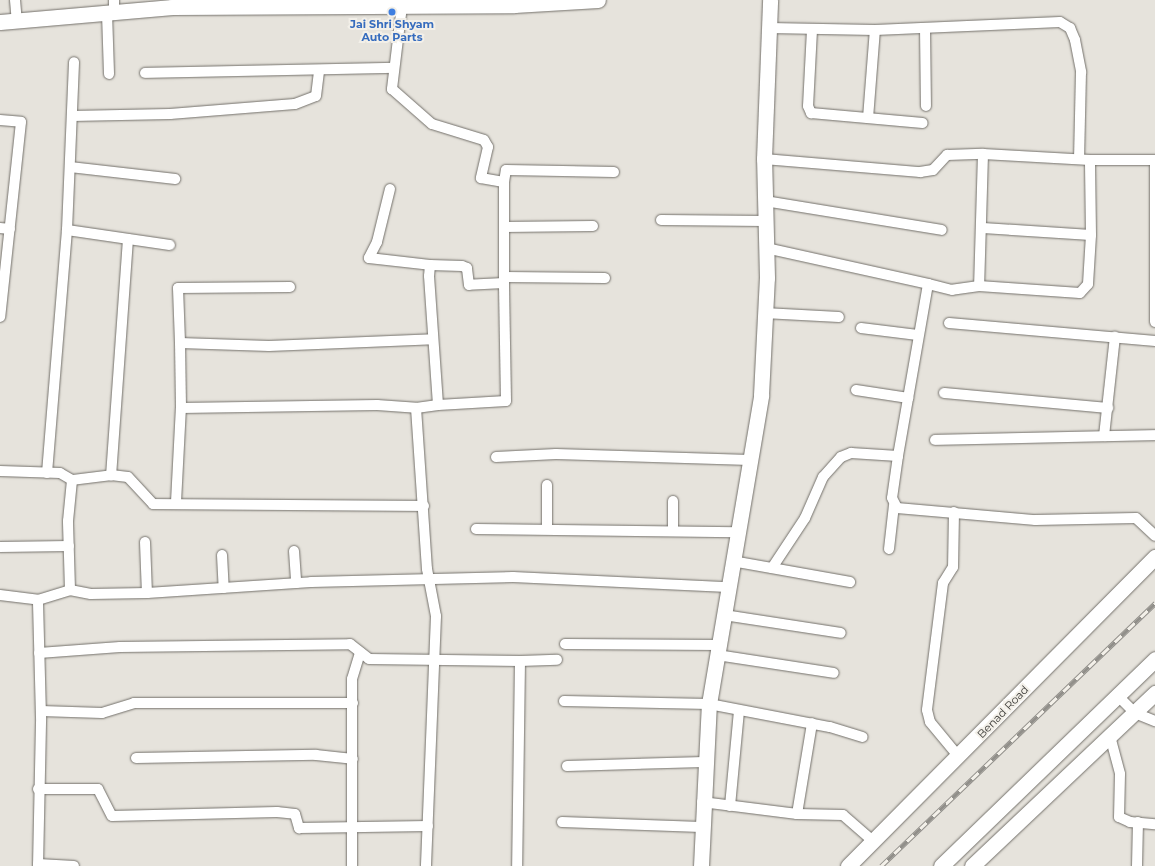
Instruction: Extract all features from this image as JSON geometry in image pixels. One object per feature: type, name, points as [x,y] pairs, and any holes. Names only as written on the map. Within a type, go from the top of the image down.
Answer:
[{"type":"street","points":[[15,0],[17,22]]},
{"type":"street","points":[[0,22],[17,22],[112,9],[219,3],[402,6],[477,2],[598,0]]},
{"type":"street","points":[[701,866],[702,802],[709,704],[761,395],[766,248],[764,159],[770,0]]},
{"type":"street","points":[[402,6],[392,68],[392,89],[432,124],[487,143],[480,176],[484,180],[504,182]]},
{"type":"street","points":[[109,74],[112,9]]},
{"type":"street","points":[[769,28],[876,30],[1049,20],[1070,28],[1080,72],[1079,159]]},
{"type":"street","points":[[925,28],[926,106]]},
{"type":"street","points":[[812,30],[809,111],[923,123]]},
{"type":"street","points":[[868,118],[876,30]]},
{"type":"street","points":[[47,473],[67,230],[74,62]]},
{"type":"street","points":[[145,73],[392,68]]},
{"type":"street","points":[[72,116],[170,114],[295,104],[316,96],[319,70]]},
{"type":"street","points":[[0,120],[20,122],[5,229],[0,317]]},
{"type":"street","points":[[764,159],[920,172],[933,170],[947,155],[983,154],[1079,159],[1155,166],[1155,322]]},
{"type":"street","points":[[979,286],[983,228],[983,154]]},
{"type":"street","points":[[766,248],[952,290],[979,286],[1080,293],[1088,284],[1091,235],[1090,160]]},
{"type":"street","points":[[70,167],[175,179]]},
{"type":"street","points":[[181,408],[376,405],[416,408],[438,405],[506,402],[504,182],[506,170],[614,172]]},
{"type":"street","points":[[390,189],[379,235],[369,258],[430,265],[465,266],[469,285],[504,280],[605,278]]},
{"type":"street","points":[[765,202],[942,230]]},
{"type":"street","points":[[661,220],[765,221]]},
{"type":"street","points":[[504,227],[593,226]]},
{"type":"street","points":[[983,228],[1091,235]]},
{"type":"street","points":[[67,230],[170,245]]},
{"type":"street","points":[[111,475],[128,239]]},
{"type":"street","points":[[430,265],[433,340],[438,405]]},
{"type":"street","points":[[889,549],[898,456],[928,284]]},
{"type":"street","points":[[176,502],[181,408],[178,288],[290,287]]},
{"type":"street","points":[[764,313],[839,317]]},
{"type":"street","points":[[950,323],[1155,340]]},
{"type":"street","points":[[860,328],[918,335]]},
{"type":"street","points":[[1104,436],[1115,337]]},
{"type":"street","points":[[180,343],[269,346],[433,340]]},
{"type":"street","points":[[856,390],[908,398]]},
{"type":"street","points":[[944,393],[1108,408]]},
{"type":"street","points":[[416,408],[429,579],[436,616],[437,660],[426,866]]},
{"type":"street","points":[[935,440],[1155,435]]},
{"type":"street","points":[[772,568],[804,518],[822,477],[841,457],[851,453],[898,456]]},
{"type":"street","points":[[496,457],[532,454],[750,460]]},
{"type":"street","points":[[0,471],[60,473],[72,480],[111,475],[128,477],[153,504],[176,502],[424,506]]},
{"type":"street","points":[[70,590],[69,546],[72,480]]},
{"type":"street","points":[[547,485],[548,528]]},
{"type":"street","points":[[673,501],[673,530]]},
{"type":"street","points":[[894,505],[1035,520],[1136,518],[1155,536]]},
{"type":"street","points":[[954,512],[953,567],[943,583],[927,710],[930,722],[959,757]]},
{"type":"street","points":[[476,529],[548,528],[737,532]]},
{"type":"street","points":[[145,542],[147,593]]},
{"type":"street","points":[[0,547],[69,546]]},
{"type":"street","points":[[294,551],[296,583]]},
{"type":"street","points":[[222,555],[224,588]]},
{"type":"street","name":"Benad Road","points":[[848,866],[959,757],[1155,556]]},
{"type":"street","points":[[732,561],[850,582]]},
{"type":"street","points":[[0,594],[38,600],[70,590],[91,594],[147,593],[296,583],[559,577],[728,587]]},
{"type":"street","points":[[38,600],[40,711],[38,865],[74,866]]},
{"type":"street","points":[[724,615],[841,633]]},
{"type":"street","points":[[38,653],[120,647],[350,644],[368,659],[557,660]]},
{"type":"street","points":[[565,644],[718,650],[834,673]]},
{"type":"street","points":[[352,866],[352,679],[360,652]]},
{"type":"street","points":[[941,866],[1155,658]]},
{"type":"street","points":[[517,866],[520,661]]},
{"type":"street","points":[[972,866],[1155,693]]},
{"type":"street","points":[[1117,695],[1135,713],[1155,721]]},
{"type":"street","points":[[564,701],[709,704],[812,723],[863,737]]},
{"type":"street","points":[[40,711],[102,714],[134,703],[353,703]]},
{"type":"street","points":[[730,806],[739,710]]},
{"type":"street","points":[[797,814],[812,723]]},
{"type":"street","points":[[1110,736],[1120,774],[1119,817],[1138,822],[1155,824]]},
{"type":"street","points":[[136,758],[316,755],[353,759]]},
{"type":"street","points":[[567,766],[704,762]]},
{"type":"street","points":[[38,789],[98,790],[112,816],[277,812],[295,814],[299,828],[352,829],[428,826]]},
{"type":"street","points":[[702,802],[797,814],[843,816],[872,841]]},
{"type":"street","points":[[562,822],[701,827]]},
{"type":"street","points":[[1137,866],[1138,822]]},
{"type":"railway","points":[[881,866],[1155,603]]},
{"type":"place","name":"Jai Shri Shyam Auto Parts","points":[[392,12]]}]
